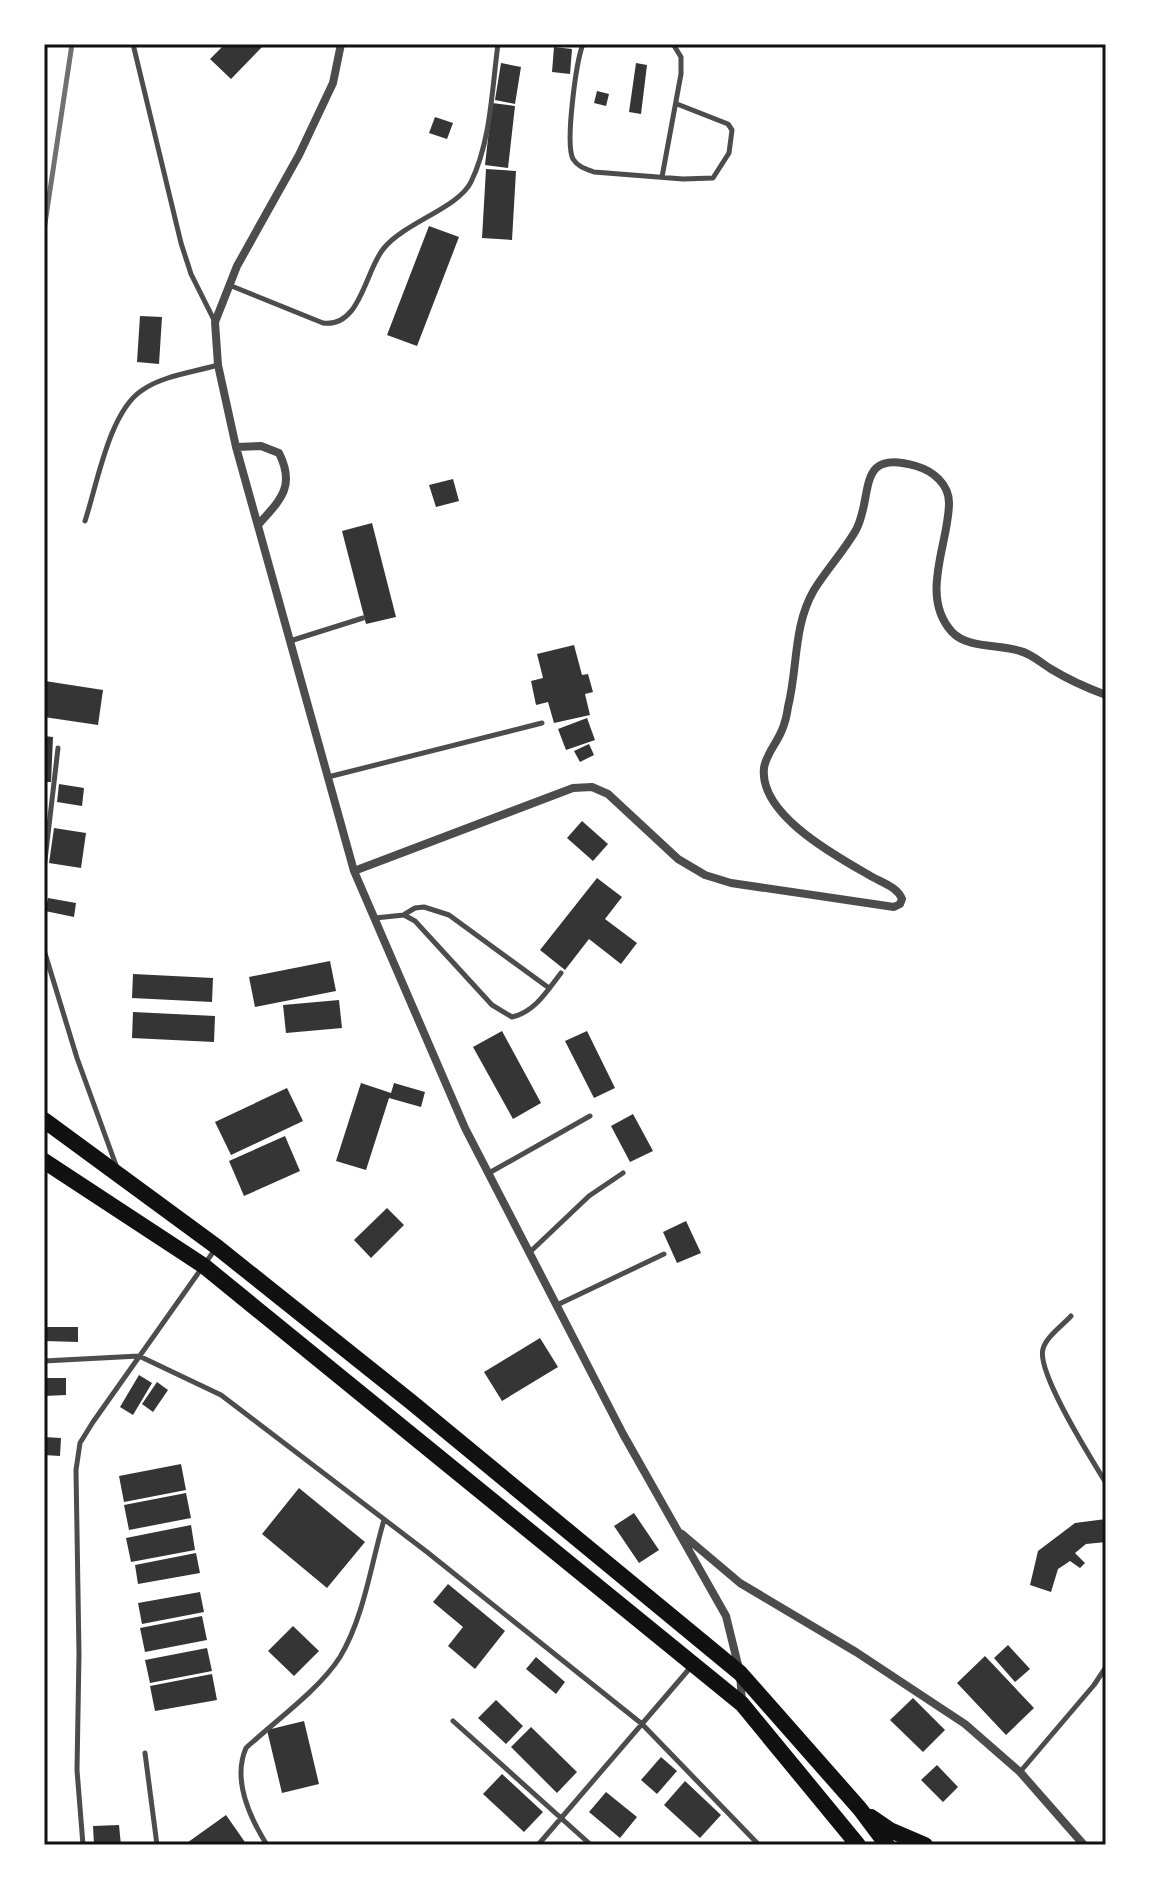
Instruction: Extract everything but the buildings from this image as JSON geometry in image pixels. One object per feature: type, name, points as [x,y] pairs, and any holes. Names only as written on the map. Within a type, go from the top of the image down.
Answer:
[{"type":"highway","points":[[44,1120],[217,1247],[410,1401],[740,1673],[860,1809],[887,1845]]},
{"type":"highway","points":[[44,1161],[204,1266],[742,1704],[858,1845]]},
{"type":"highway","points":[[860,1809],[890,1830],[925,1845]]},
{"type":"street","points":[[341,44],[333,83],[306,140],[228,284],[215,322],[218,365],[236,447],[354,871],[424,1039],[488,1173],[623,1434],[726,1616],[740,1673],[742,1704]]},
{"type":"street","points":[[236,447],[261,446],[279,453],[286,468],[287,486],[279,501],[258,525]]},
{"type":"street","points":[[354,871],[573,788],[592,787],[608,794],[678,859],[705,875],[731,883],[809,895],[894,907],[900,904],[902,899],[895,889],[845,860],[779,811],[764,783],[764,765],[782,730],[789,703],[801,619],[813,591],[857,528],[867,480],[874,469],[883,463],[904,462],[922,467],[937,476],[946,488],[949,503],[937,569],[938,596],[943,618],[953,633],[967,642],[1025,652],[1077,683],[1106,695]]},
{"type":"street","points":[[678,1532],[740,1583],[856,1652],[965,1724],[1020,1772],[1084,1845]]},
{"type":"lane","points":[[133,44],[181,243],[191,274],[215,322]]},
{"type":"lane","points":[[228,284],[323,323],[334,324],[345,319],[381,251],[397,234],[441,208],[470,184],[485,136],[498,44]]},
{"type":"lane","points":[[583,44],[570,132],[575,162],[594,172],[713,178],[725,163],[733,137],[728,124],[677,104]]},
{"type":"lane","points":[[662,177],[677,104],[681,57],[673,44]]},
{"type":"lane","points":[[85,521],[116,422],[127,405],[141,390],[218,365]]},
{"type":"lane","points":[[290,641],[363,618]]},
{"type":"lane","points":[[328,777],[542,723]]},
{"type":"lane","points":[[44,869],[58,748]]},
{"type":"lane","points":[[374,918],[404,915],[424,907],[449,915],[549,988]]},
{"type":"lane","points":[[404,915],[415,921],[503,1014],[512,1017],[524,1014],[561,973]]},
{"type":"lane","points":[[44,950],[77,1058],[120,1175]]},
{"type":"lane","points":[[488,1173],[590,1116]]},
{"type":"lane","points":[[529,1253],[589,1196],[623,1173]]},
{"type":"lane","points":[[83,1845],[77,1770],[76,1470],[80,1443],[217,1247]]},
{"type":"lane","points":[[557,1305],[664,1254]]},
{"type":"lane","points":[[1071,1316],[1046,1343],[1041,1352],[1043,1362],[1049,1381],[1106,1483]]},
{"type":"lane","points":[[44,1361],[139,1356],[221,1395],[384,1519],[642,1724],[759,1845]]},
{"type":"lane","points":[[267,1845],[256,1828],[246,1801],[240,1760],[246,1748],[321,1679],[341,1654],[354,1625],[384,1519]]},
{"type":"lane","points":[[538,1845],[693,1664]]},
{"type":"lane","points":[[1020,1772],[1106,1667]]},
{"type":"lane","points":[[453,1721],[591,1845]]},
{"type":"lane","points":[[145,1753],[157,1845]]},
{"type":"railway","points":[[44,230],[72,44]]}]
